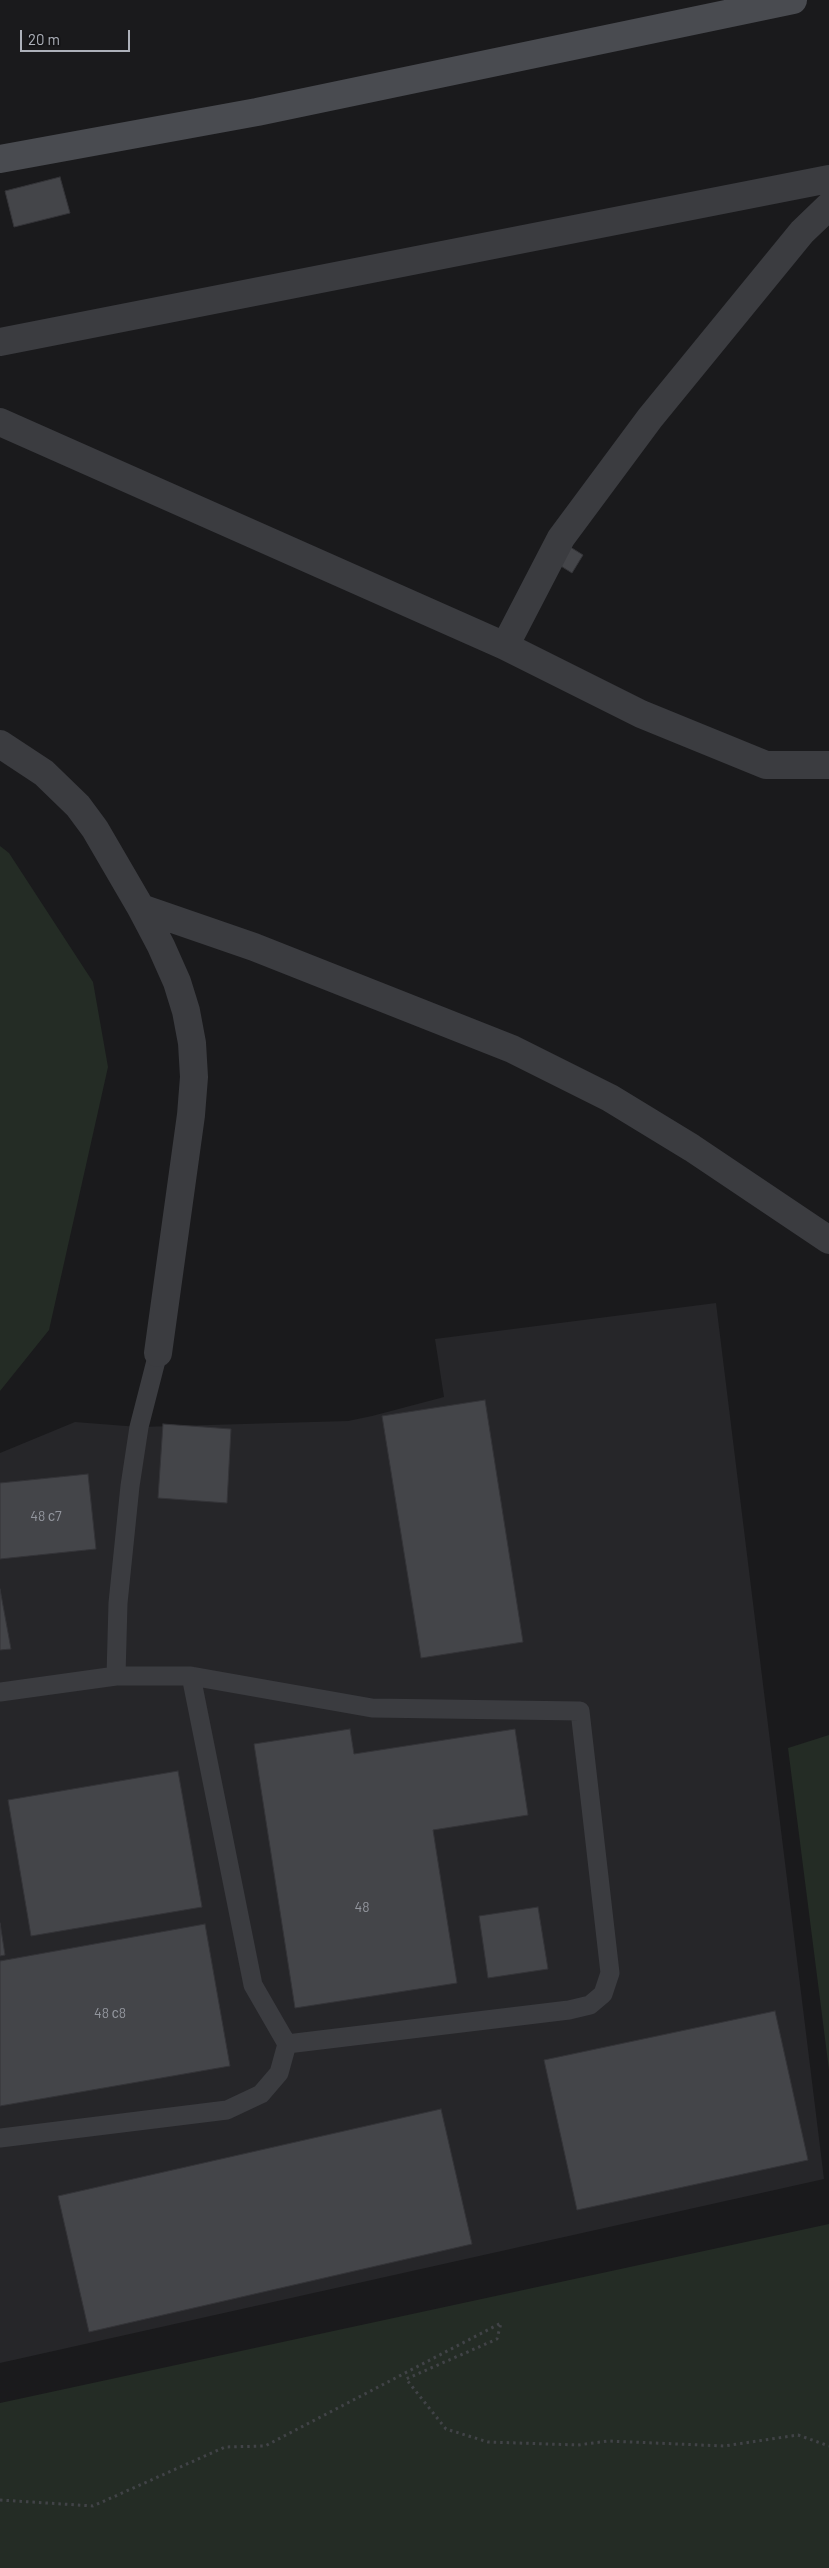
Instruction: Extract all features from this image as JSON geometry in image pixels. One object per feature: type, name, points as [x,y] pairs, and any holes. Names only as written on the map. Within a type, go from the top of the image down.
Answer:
[{"type":"main road","points":[[0,159],[258,112],[794,0]]},
{"type":"street","points":[[0,342],[829,179]]},
{"type":"street","points":[[505,646],[561,538],[650,418],[802,232],[829,206]]},
{"type":"street","points":[[0,422],[505,646],[641,714],[766,765],[829,765]]},
{"type":"street","points":[[0,744],[44,773],[78,806],[95,829],[141,908],[177,982],[186,1011],[192,1043],[194,1077],[191,1115],[158,1354]]},
{"type":"street","points":[[141,908],[254,947],[512,1049],[610,1098],[692,1148],[829,1240]]},
{"type":"lane","points":[[116,1676],[118,1603],[130,1486],[139,1427],[158,1354]]},
{"type":"lane","points":[[0,1692],[116,1676],[191,1676],[372,1708],[580,1711],[610,1973],[603,1994],[590,2005],[569,2010],[287,2044]]},
{"type":"lane","points":[[0,2138],[227,2110],[261,2094],[279,2073],[287,2044],[253,1984],[191,1676]]},
{"type":"path","points":[[0,2500],[93,2506],[225,2447],[265,2446],[501,2323],[497,2339],[406,2379],[446,2428],[488,2442],[578,2445],[608,2441],[724,2446],[798,2435],[829,2446]]},
{"type":"shaded area","points":[[0,846],[9,853],[93,982],[108,1067],[49,1330],[0,1391]]},
{"type":"shaded area","points":[[716,1303],[824,2179],[0,2363],[0,1453],[75,1422],[139,1427],[348,1421],[372,1416],[444,1397],[435,1339]]},
{"type":"shaded area","points":[[829,1735],[829,2070],[788,1748]]},
{"type":"shaded area","points":[[829,2224],[829,2568],[0,2568],[0,2403]]},
{"type":"building","points":[[60,177],[70,213],[14,227],[5,191]]},
{"type":"building","points":[[567,545],[583,555],[572,573],[556,563]]},
{"type":"building","points":[[485,1400],[523,1642],[421,1658],[382,1416]]},
{"type":"building","points":[[163,1424],[231,1429],[227,1503],[158,1498]]},
{"type":"building","points":[[88,1474],[96,1549],[0,1559],[0,1483]]},
{"type":"building","points":[[0,1589],[11,1649],[0,1650]]},
{"type":"building","points":[[350,1729],[354,1754],[515,1729],[528,1815],[433,1830],[457,1983],[295,2008],[254,1744]]},
{"type":"building","points":[[178,1771],[202,1907],[31,1936],[8,1800]]},
{"type":"building","points":[[538,1907],[548,1969],[488,1978],[479,1916]]},
{"type":"building","points":[[0,1923],[5,1955],[0,1956]]},
{"type":"building","points":[[205,1924],[230,2066],[0,2106],[0,1961]]},
{"type":"building","points":[[775,2011],[808,2160],[577,2210],[544,2060]]},
{"type":"building","points":[[441,2109],[472,2244],[89,2332],[58,2196]]}]
